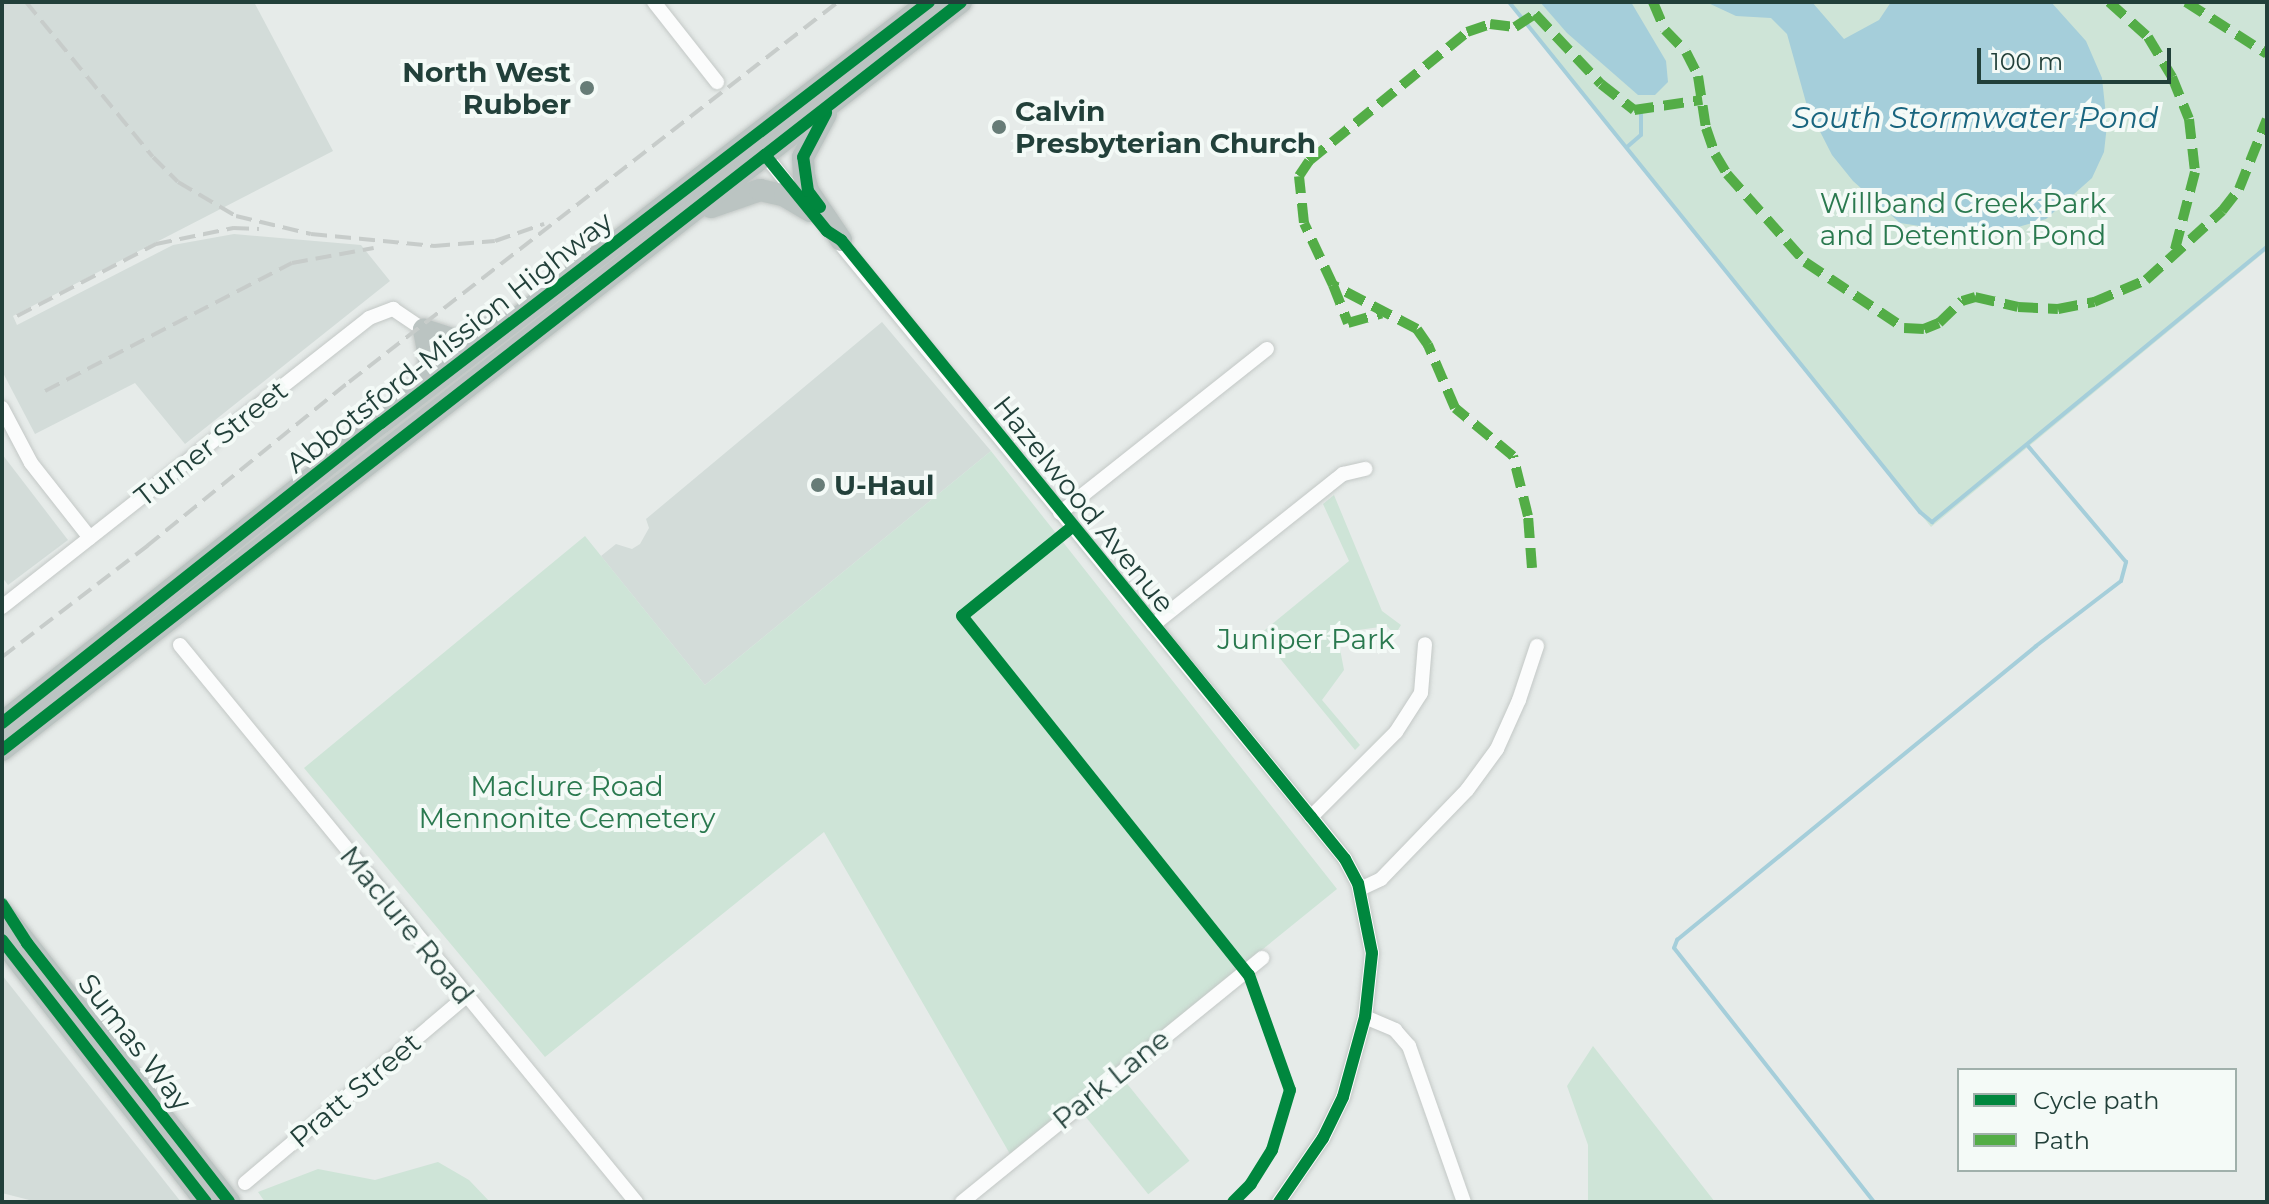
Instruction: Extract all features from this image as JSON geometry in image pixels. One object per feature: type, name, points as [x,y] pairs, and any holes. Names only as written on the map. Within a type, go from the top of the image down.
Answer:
[{"type":"highway","name":"Abbotsford-Mission Highway","points":[[2,750],[683,206],[774,123],[929,2]]},
{"type":"highway","name":"Abbotsford-Mission Highway","points":[[2,723],[381,423],[683,206],[765,155],[961,2]]},
{"type":"highway","points":[[833,102],[807,147],[804,175],[808,191],[841,240]]},
{"type":"highway","points":[[765,155],[766,136],[774,123]]},
{"type":"highway","points":[[381,423],[425,377],[430,361],[424,330],[460,342],[471,339],[654,203],[683,206],[760,190],[785,196],[810,211]]},
{"type":"highway","points":[[2,904],[11,945]]},
{"type":"highway","name":"Sumas Way","points":[[2,912],[11,945],[206,1202]]},
{"type":"highway","name":"Sumas Way","points":[[11,945],[229,1202]]},
{"type":"street","points":[[654,2],[717,82]]},
{"type":"street","name":"Hazelwood Avenue","points":[[765,155],[827,231],[841,240],[1060,513],[1311,817],[1345,859],[1360,889],[1372,953],[1365,1017],[1343,1097],[1323,1138],[1279,1202]]},
{"type":"street","name":"Turner Street","points":[[2,607],[369,318],[393,309],[424,330]]},
{"type":"street","points":[[1060,513],[1267,349]]},
{"type":"street","points":[[2,408],[31,463],[90,538]]},
{"type":"street","points":[[1153,625],[1343,474],[1365,469]]},
{"type":"street","points":[[1311,817],[1396,732],[1421,693],[1425,644]]},
{"type":"street","name":"Maclure Road","points":[[180,645],[465,997],[636,1202]]},
{"type":"street","points":[[1360,889],[1381,879],[1467,790],[1497,749],[1519,700],[1537,646]]},
{"type":"street","name":"Park Lane","points":[[962,1202],[1262,958]]},
{"type":"street","name":"Pratt Street","points":[[245,1183],[465,997]]},
{"type":"street","points":[[1365,1017],[1395,1030],[1409,1046],[1464,1202]]},
{"type":"shaded area","points":[[2,2],[254,2],[333,151],[13,316],[17,325],[173,245],[234,234],[361,245],[390,281],[185,444],[135,383],[35,434],[2,371]]},
{"type":"shaded area","name":"U-Haul","points":[[882,322],[991,451],[705,685],[601,556],[616,544],[632,549],[640,544],[649,528],[646,519]]},
{"type":"shaded area","points":[[2,454],[68,540],[8,585],[2,577]]},
{"type":"shaded area","points":[[2,975],[181,1202],[37,1202],[2,1193]]},
{"type":"green space","name":"Willband Creek Park and Detention Pond","points":[[1510,2],[2267,2],[2267,250],[1931,527]]},
{"type":"green space","name":"Maclure Road Mennonite Cemetery","points":[[991,451],[1337,889],[1010,1154],[824,832],[545,1057],[304,768],[585,536],[705,685]]},
{"type":"green space","name":"Juniper Park","points":[[1334,495],[1382,611],[1401,625],[1395,635],[1387,626],[1337,633],[1344,670],[1322,700],[1360,745],[1355,750],[1260,634],[1349,561],[1323,504]]},
{"type":"green space","points":[[1593,1046],[1715,1202],[1588,1202],[1588,1145],[1567,1086]]},
{"type":"green space","points":[[1124,1080],[1189,1161],[1148,1194],[1083,1113]]},
{"type":"green space","points":[[438,1162],[469,1180],[490,1202],[265,1202],[258,1192],[318,1169],[375,1180]]},
{"type":"water","points":[[1540,2],[1631,2],[1666,61],[1668,82],[1655,95],[1638,95],[1567,33]]},
{"type":"water","name":"South Stormwater Pond","points":[[1706,2],[1812,2],[1844,39],[1879,20],[1891,2],[2051,2],[2086,41],[2102,78],[2107,125],[2104,152],[2092,178],[2046,219],[1986,236],[1900,223],[1853,181],[1832,155],[1807,106],[1787,34],[1771,18],[1736,16]]},
{"type":"waterway","points":[[1509,2],[1920,512],[1932,522],[2267,247]]},
{"type":"waterway","points":[[1627,147],[1641,135],[1641,113]]},
{"type":"waterway","points":[[1874,1202],[1674,948],[1677,940],[2036,646],[2121,581],[2126,562],[2027,445]]},
{"type":"railway","points":[[26,2],[153,157],[178,182],[236,216],[311,234],[434,246],[495,241],[544,224]]},
{"type":"railway","points":[[2,657],[147,546],[349,382],[838,2]]},
{"type":"railway","points":[[17,316],[156,244],[233,228],[259,229]]},
{"type":"railway","points":[[45,391],[292,263],[374,248]]},
{"type":"marked path","points":[[1653,2],[1665,30],[1686,52],[1698,76],[1706,128],[1715,154],[1727,174],[1805,262],[1904,328],[1924,329],[1939,323],[1962,301],[1975,297],[2018,307],[2058,309],[2094,302],[2146,280],[2222,211],[2239,189],[2267,119]]},
{"type":"marked path","points":[[2109,2],[2148,37],[2172,77],[2189,119],[2195,172],[2174,253]]},
{"type":"marked path","points":[[2186,2],[2267,54]]},
{"type":"marked path","points":[[1532,568],[1528,516],[1513,456],[1455,408],[1428,345],[1417,329],[1333,285],[1304,223],[1299,176],[1309,161],[1467,32],[1490,24],[1515,27],[1535,14],[1601,84],[1634,110],[1702,100]]},
{"type":"marked path","points":[[1333,285],[1348,323],[1382,313]]},
{"type":"cycle path","points":[[2,723],[381,423],[929,2]]},
{"type":"cycle path","points":[[2,750],[961,2]]},
{"type":"cycle path","points":[[820,207],[808,191],[803,157],[826,113]]},
{"type":"cycle path","points":[[765,155],[827,231],[841,240],[1345,859],[1358,883],[1372,953],[1365,1017],[1343,1097],[1323,1138],[1279,1202]]},
{"type":"cycle path","points":[[1072,527],[962,616],[1249,975],[1290,1090],[1272,1150],[1251,1184],[1233,1202]]},
{"type":"cycle path","points":[[2,904],[27,943],[229,1202]]},
{"type":"cycle path","points":[[2,940],[206,1202]]},
{"type":"place","name":"North West Rubber","points":[[587,88]]},
{"type":"place","name":"Calvin Presbyterian Church","points":[[999,127]]},
{"type":"place","name":"U-Haul","points":[[818,485]]}]
